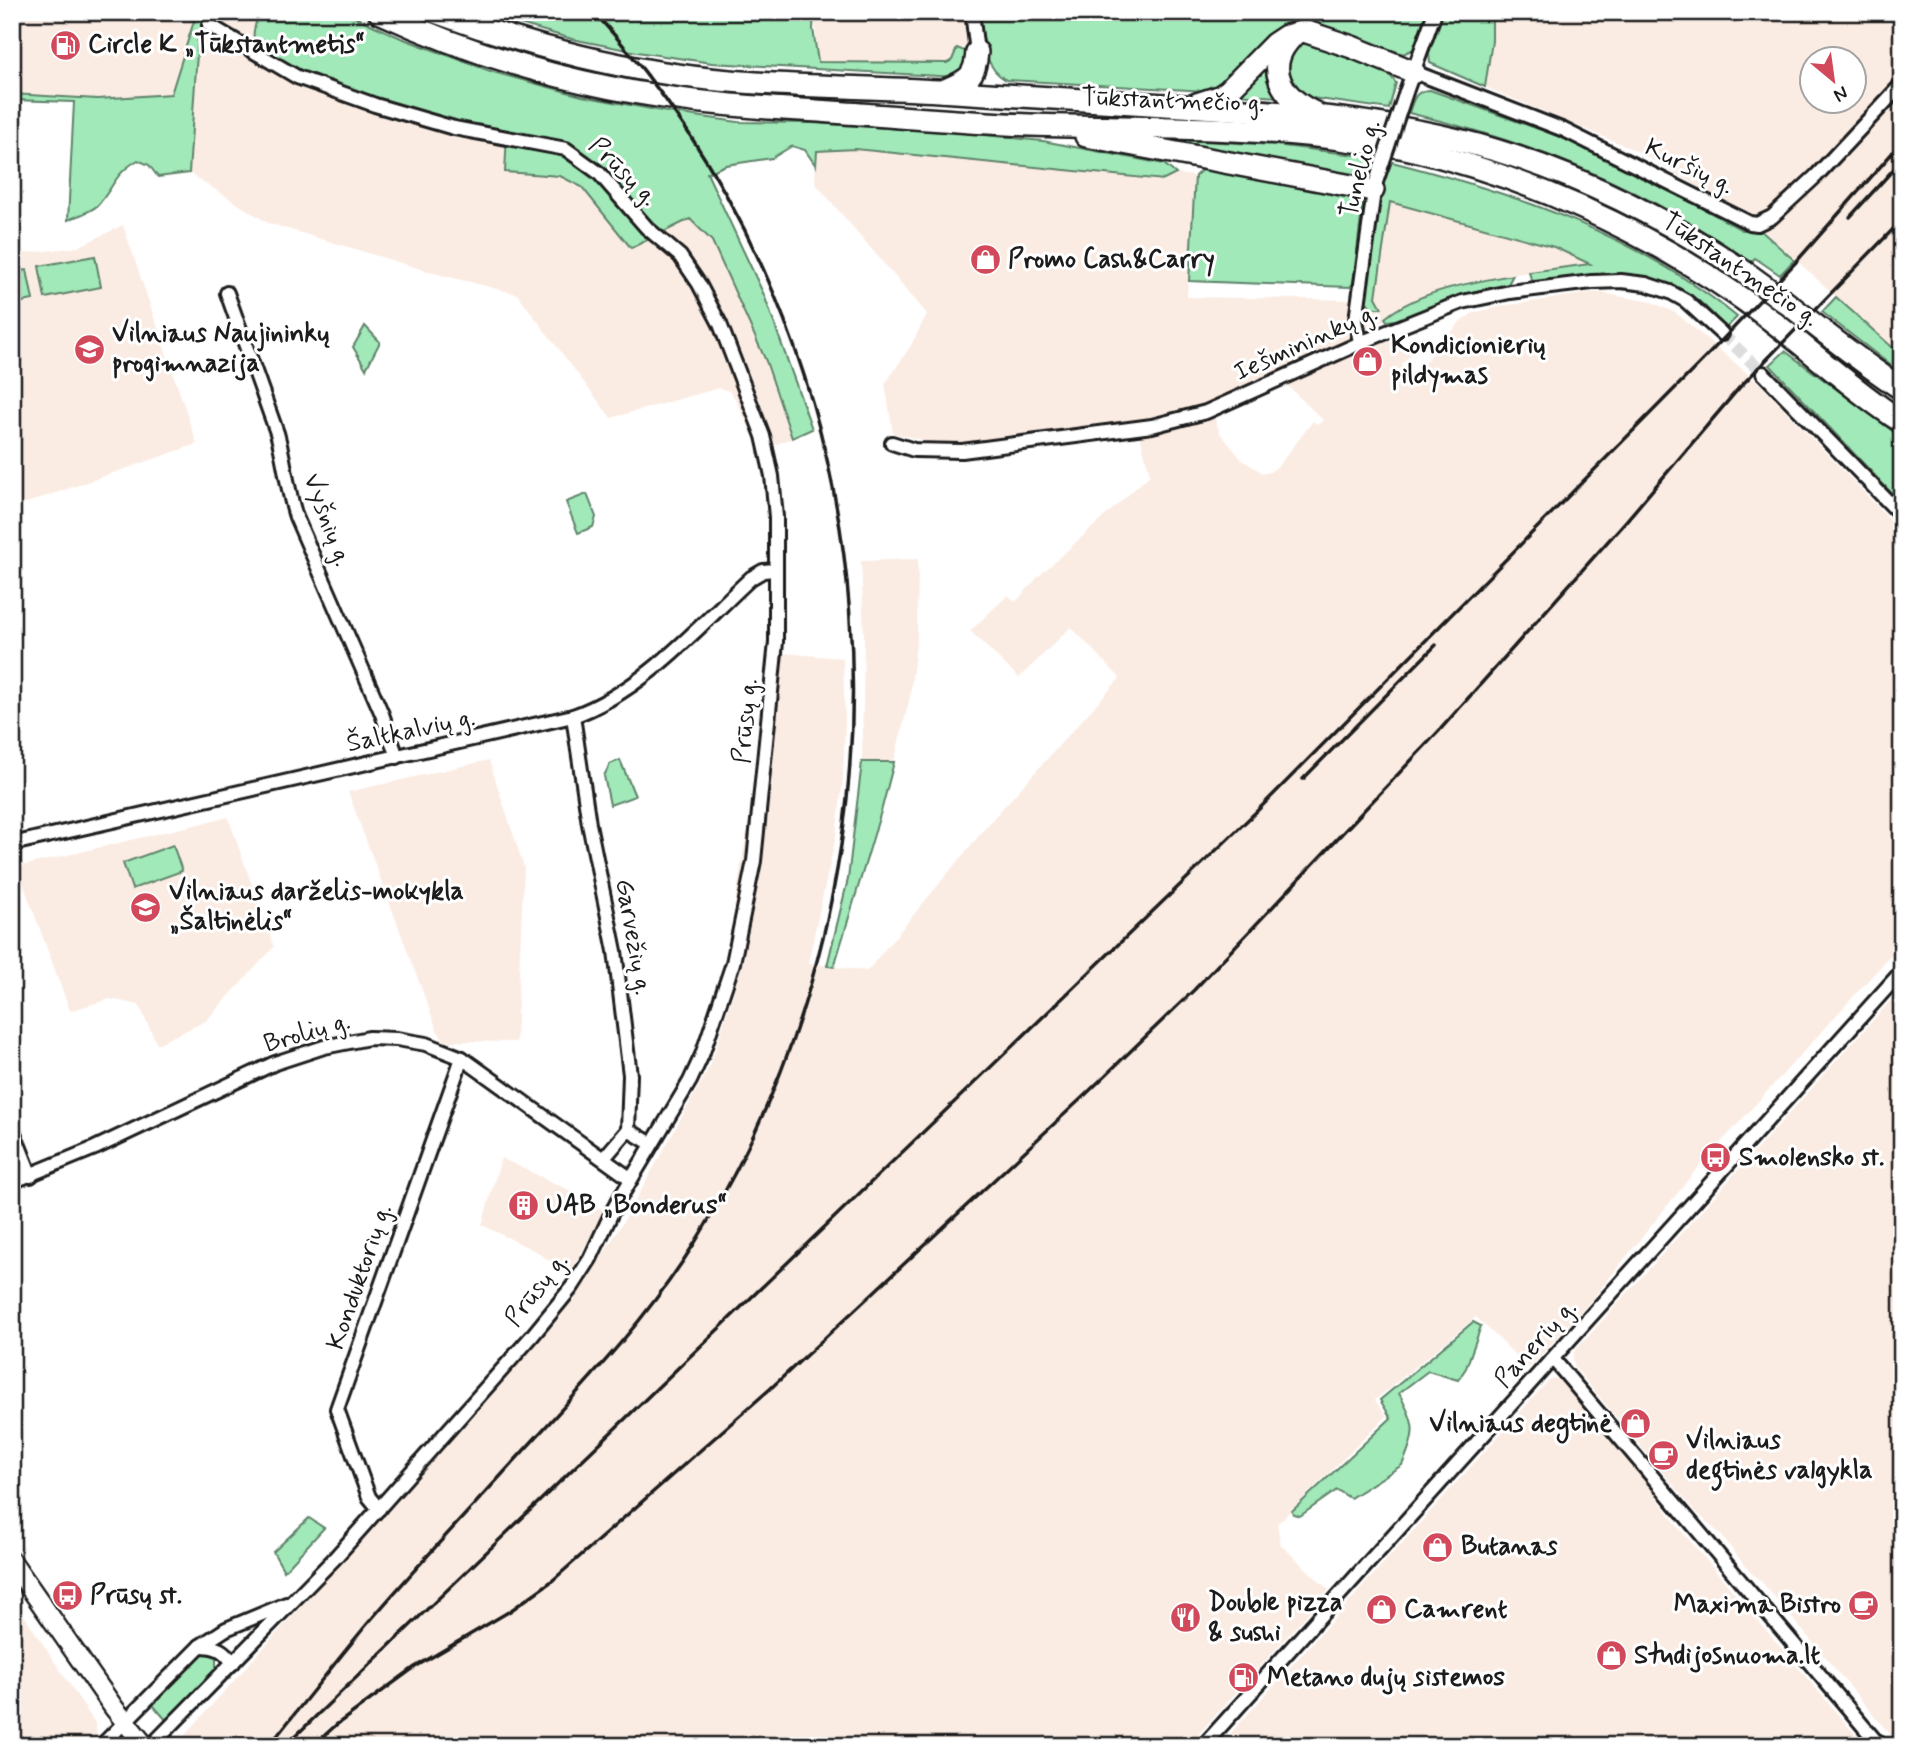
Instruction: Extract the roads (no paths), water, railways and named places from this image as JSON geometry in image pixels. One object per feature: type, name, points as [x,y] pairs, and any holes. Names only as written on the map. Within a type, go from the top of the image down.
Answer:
[{"type":"highway","name":"Tūkstantmečio g.","points":[[379,12],[471,50],[526,67],[611,88],[722,104],[1028,125],[1188,127],[1316,135],[1409,149],[1486,172],[1593,212],[1645,238],[1689,264],[1777,325],[1875,405],[1902,422]]},
{"type":"highway","name":"Tūkstantmečio g.","points":[[435,12],[533,45],[607,62],[727,81],[1316,114],[1414,131],[1495,150],[1594,188],[1651,216],[1735,267],[1799,312],[1864,364],[1902,389]]},
{"type":"highway","points":[[1185,106],[1219,97],[1274,44],[1296,33],[1312,32],[1414,72]]},
{"type":"highway","points":[[1296,33],[1279,54],[1279,76],[1288,95],[1298,105],[1316,114]]},
{"type":"highway","points":[[943,91],[965,81],[976,69],[977,52]]},
{"type":"highway","points":[[977,52],[996,84],[1012,96]]},
{"type":"highway","points":[[1028,125],[1374,186]]},
{"type":"main road","points":[[12,1562],[125,1722],[145,1746]]},
{"type":"street","points":[[972,12],[977,52]]},
{"type":"street","name":"Tunelio g.","points":[[1360,343],[1356,320],[1374,186],[1435,12]]},
{"type":"street","name":"Prūsų g.","points":[[152,1746],[379,1509],[532,1336],[572,1287],[590,1259],[614,1208],[690,1081],[702,1055],[733,963],[754,861],[776,642],[776,517],[772,476],[763,436],[720,324],[699,284],[680,256],[647,228],[598,173],[566,149],[454,128],[375,106],[297,77],[209,24]]},
{"type":"street","name":"Kuršių g.","points":[[1414,72],[1564,130],[1737,217],[1757,224],[1772,216],[1816,176],[1902,84]]},
{"type":"street","name":"Iešmininkų g.","points":[[892,443],[914,450],[962,451],[1152,426],[1206,412],[1360,343],[1462,302],[1592,282],[1646,284],[1670,292],[1702,315],[1722,334]]},
{"type":"street","name":"Vyšnių g.","points":[[227,293],[277,433],[296,517],[382,714],[397,757]]},
{"type":"street","points":[[1763,373],[1902,516]]},
{"type":"street","name":"Šaltkalvių g.","points":[[12,845],[573,716],[602,704],[642,678],[751,578],[763,571],[775,570]]},
{"type":"street","name":"Garvežių g.","points":[[573,716],[589,824],[620,985],[630,1075],[628,1130]]},
{"type":"street","name":"Panerių g.","points":[[1203,1746],[1902,971]]},
{"type":"street","name":"Brolių g.","points":[[12,1182],[31,1176],[275,1063],[324,1047],[369,1038],[397,1039],[426,1045],[462,1058],[631,1178]]},
{"type":"street","name":"Konduktorių g.","points":[[379,1509],[369,1497],[337,1409],[462,1058]]},
{"type":"street","points":[[12,1128],[31,1176]]},
{"type":"street","points":[[604,1158],[628,1130],[652,1144]]},
{"type":"street","points":[[1553,1359],[1880,1746]]},
{"type":"street","name":"Prūsų g.","points":[[101,1746],[200,1646],[226,1629],[292,1601]]},
{"type":"street","points":[[200,1646],[212,1646],[224,1651],[233,1663]]},
{"type":"tunnel","points":[[1722,334],[1763,373]]},
{"type":"railway","points":[[269,1746],[379,1610],[600,1367],[672,1277],[694,1244],[771,1095],[823,937],[849,775],[849,610],[824,448],[773,292],[697,145],[594,12]]},
{"type":"railway","points":[[285,1746],[1258,810],[1704,359],[1796,262],[1902,142]]},
{"type":"railway","points":[[1850,217],[1902,160]]},
{"type":"railway","points":[[313,1746],[336,1725],[415,1667],[510,1611],[552,1581],[770,1389],[1085,1095],[1194,990],[1438,732],[1626,521],[1739,388],[1902,220]]},
{"type":"railway","points":[[1303,779],[1436,645]]},
{"type":"place","name":"Circle K „Tūkstantmetis“","points":[[65,45]]},
{"type":"place","name":"Promo Cash&Carry","points":[[985,260]]},
{"type":"place","name":"Vilniaus Naujininkų progimnazija","points":[[89,349]]},
{"type":"place","name":"Kondicionierių pildymas","points":[[1368,361]]},
{"type":"place","name":"Vilniaus darželis-mokykla „Šaltinėlis“","points":[[146,907]]},
{"type":"place","name":"Smolensko st.","points":[[1716,1158]]},
{"type":"place","name":"UAB „Bonderus“","points":[[523,1206]]},
{"type":"place","name":"Vilniaus degtinė","points":[[1635,1424]]},
{"type":"place","name":"Vilniaus degtinės valgykla","points":[[1663,1456]]},
{"type":"place","name":"Butanas","points":[[1438,1547]]},
{"type":"place","name":"Prūsų st.","points":[[67,1596]]},
{"type":"place","name":"Maxima Bistro","points":[[1864,1605]]},
{"type":"place","name":"Camrent","points":[[1381,1610]]},
{"type":"place","name":"Double pizza & sushi","points":[[1185,1618]]},
{"type":"place","name":"Studijosnuoma.lt","points":[[1611,1656]]},
{"type":"place","name":"Metano dujų sistemos","points":[[1244,1678]]}]
